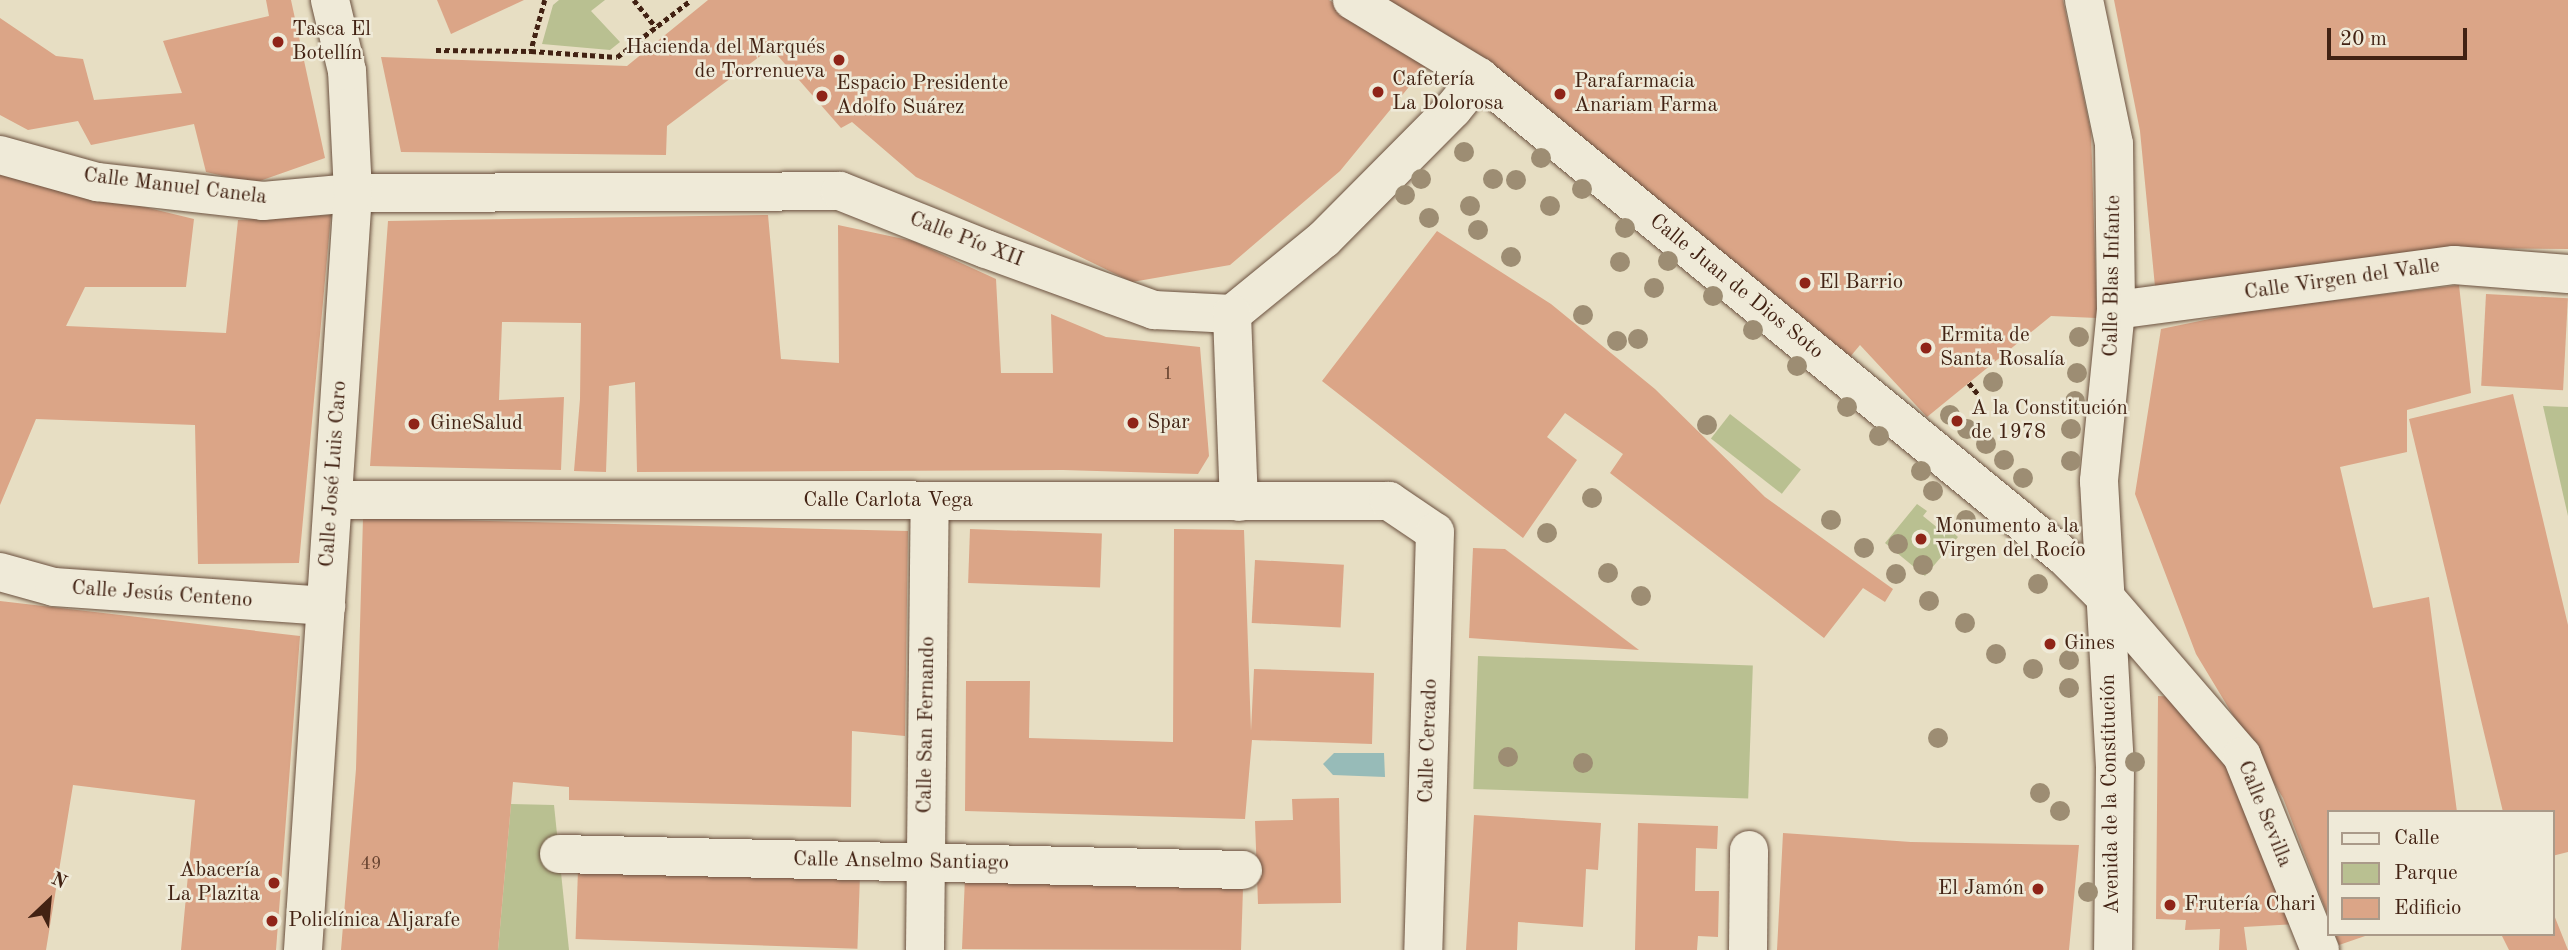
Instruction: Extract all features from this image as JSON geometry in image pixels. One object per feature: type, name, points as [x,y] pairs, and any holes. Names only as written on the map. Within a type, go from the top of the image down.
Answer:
[{"type":"street","name":"Calle José Luis Caro","points":[[303,950],[353,193],[347,71],[330,0]]},
{"type":"street","name":"Calle Juan de Dios Soto","points":[[1352,0],[1479,77],[1950,461],[2066,558],[2104,596]]},
{"type":"street","name":"Calle Blas Infante","points":[[2084,0],[2114,144],[2116,310],[2099,481],[2104,596]]},
{"type":"street","points":[[1239,502],[1232,314],[1324,239],[1453,109],[1479,77]]},
{"type":"street","name":"Calle Manuel Canela","points":[[0,155],[97,182],[249,199],[353,193]]},
{"type":"street","name":"Calle Pío XII","points":[[353,193],[840,191],[986,249],[1154,310],[1232,314]]},
{"type":"street","name":"Calle Virgen del Valle","points":[[2116,310],[2454,265],[2568,274]]},
{"type":"street","name":"Calle Carlota Vega","points":[[333,500],[1389,501],[1435,532]]},
{"type":"street","name":"Calle San Fernando","points":[[925,950],[930,501]]},
{"type":"street","name":"Calle Cercado","points":[[1423,950],[1435,532]]},
{"type":"street","name":"Calle Jesús Centeno","points":[[0,572],[54,587],[326,606]]},
{"type":"street","name":"Avenida de la Constitución","points":[[2104,596],[2115,767],[2113,950]]},
{"type":"street","name":"Calle Sevilla","points":[[2104,596],[2242,756],[2320,950]]},
{"type":"street","points":[[1748,950],[1749,850]]},
{"type":"street","name":"Calle Anselmo Santiago","points":[[559,854],[1242,870]]},
{"type":"path","points":[[531,51],[545,0]]},
{"type":"path","points":[[634,0],[656,27]]},
{"type":"path","points":[[436,50],[531,51],[617,57],[691,0]]},
{"type":"path","points":[[1969,383],[1978,394]]},
{"type":"green space","points":[[559,0],[605,0],[591,11],[620,42],[610,50],[542,44],[553,5]]},
{"type":"green space","points":[[2543,406],[2568,407],[2568,516]]},
{"type":"green space","points":[[1730,414],[1801,469],[1782,494],[1711,438]]},
{"type":"green space","points":[[1917,504],[1927,511],[1923,516],[1944,533],[1949,529],[1958,537],[1925,576],[1885,543]]},
{"type":"green space","points":[[1478,656],[1753,666],[1748,799],[1473,789]]},
{"type":"green space","points":[[511,804],[554,805],[569,950],[498,950]]},
{"type":"water","points":[[1334,753],[1384,753],[1385,777],[1333,775],[1323,764]]},
{"type":"building","points":[[266,0],[291,0],[325,158],[254,183],[206,172],[194,124],[91,145],[78,121],[28,130],[0,115],[0,18],[56,56],[83,59],[94,100],[182,93],[163,41],[269,16]]},
{"type":"building","points":[[437,0],[524,0],[451,34]]},
{"type":"building","points":[[708,0],[1329,0],[1431,60],[1340,171],[1230,265],[1132,282],[916,177],[852,122],[841,128],[771,48],[667,126],[666,155],[401,152],[381,57],[627,66]]},
{"type":"building","points":[[1384,0],[2063,0],[2091,132],[2097,318],[2051,316],[1927,417],[1860,345],[1845,363]]},
{"type":"building","points":[[2114,0],[2568,0],[2568,249],[2450,248],[2156,297],[2140,131]]},
{"type":"building","points":[[0,172],[194,219],[186,287],[85,287],[66,326],[226,333],[238,220],[331,215],[299,563],[198,564],[195,425],[36,419],[0,505]]},
{"type":"building","points":[[768,215],[781,359],[839,363],[838,225],[913,241],[996,279],[1001,373],[1053,373],[1051,314],[1106,337],[1200,347],[1209,456],[1198,474],[1063,470],[637,472],[635,382],[609,386],[606,472],[574,471],[580,399],[581,323],[502,322],[499,400],[564,397],[561,470],[370,466],[388,221]]},
{"type":"building","points":[[1437,231],[1551,304],[1655,389],[1765,497],[1893,589],[1885,602],[1863,588],[1824,638],[1610,473],[1623,454],[1565,413],[1547,437],[1577,460],[1523,538],[1322,381]]},
{"type":"building","points":[[2459,285],[2471,393],[2407,410],[2407,452],[2340,467],[2373,608],[2429,597],[2457,810],[2326,810],[2326,911],[2283,798],[2196,654],[2135,494],[2161,329],[2248,311]]},
{"type":"building","points":[[2486,294],[2568,298],[2563,390],[2481,386]]},
{"type":"building","points":[[2513,394],[2568,625],[2568,852],[2554,856],[2554,810],[2503,810],[2409,419]]},
{"type":"building","points":[[363,518],[908,531],[905,736],[852,731],[851,807],[569,800],[569,787],[513,782],[498,950],[341,950],[356,769]]},
{"type":"building","points":[[970,529],[1102,534],[1100,588],[968,583]]},
{"type":"building","points":[[1174,529],[1244,530],[1251,731],[1254,669],[1374,673],[1372,744],[1252,740],[1245,819],[965,811],[966,681],[1030,681],[1029,738],[1173,742]]},
{"type":"building","points":[[1473,548],[1505,549],[1639,650],[1469,638]]},
{"type":"building","points":[[1255,560],[1344,565],[1341,628],[1252,623]]},
{"type":"building","points":[[0,601],[300,636],[276,950],[181,950],[195,800],[73,785],[46,950],[0,950]]},
{"type":"building","points":[[2158,696],[2178,697],[2236,774],[2295,924],[2244,927],[2247,950],[2219,950],[2220,929],[2185,930],[2186,920],[2156,919]]},
{"type":"building","points":[[1339,798],[1341,903],[1258,904],[1255,821],[1293,820],[1292,799]]},
{"type":"building","points":[[1474,815],[1601,823],[1598,870],[1586,869],[1583,927],[1518,922],[1517,950],[1466,950]]},
{"type":"building","points":[[1638,823],[1718,826],[1717,849],[1696,848],[1695,891],[1719,891],[1718,937],[1698,936],[1697,950],[1635,950]]},
{"type":"building","points":[[1783,833],[1911,842],[2079,845],[2069,950],[1777,950]]},
{"type":"building","points":[[578,870],[860,880],[857,949],[576,939]]},
{"type":"building","points":[[965,877],[1243,888],[1241,950],[962,949]]},
{"type":"building","points":[[2554,915],[2568,950],[2509,950],[2502,936],[2554,936]]},
{"type":"building","points":[[2336,936],[2365,936],[2339,945]]},
{"type":"place","name":"Tasca El Botellín","points":[[278,42]]},
{"type":"place","name":"Hacienda del Marqués de Torrenueva","points":[[839,60]]},
{"type":"place","name":"Cafetería La Dolorosa","points":[[1378,92]]},
{"type":"place","name":"Parafarmacia Anariam Farma","points":[[1560,94]]},
{"type":"place","name":"Espacio Presidente Adolfo Suárez","points":[[822,96]]},
{"type":"place","name":"El Barrio","points":[[1805,283]]},
{"type":"place","name":"Ermita de Santa Rosalía","points":[[1926,348]]},
{"type":"place","name":"A la Constitución de 1978","points":[[1957,421]]},
{"type":"place","name":"Spar","points":[[1133,423]]},
{"type":"place","name":"GineSalud","points":[[414,424]]},
{"type":"place","name":"Monumento a la Virgen del Rocío","points":[[1921,539]]},
{"type":"place","name":"Gines","points":[[2050,644]]},
{"type":"place","name":"Abacería La Plazita","points":[[274,883]]},
{"type":"place","name":"El Jamón","points":[[2038,889]]},
{"type":"place","name":"Frutería Chari","points":[[2170,905]]},
{"type":"place","name":"Policlínica Aljarafe","points":[[272,921]]}]
